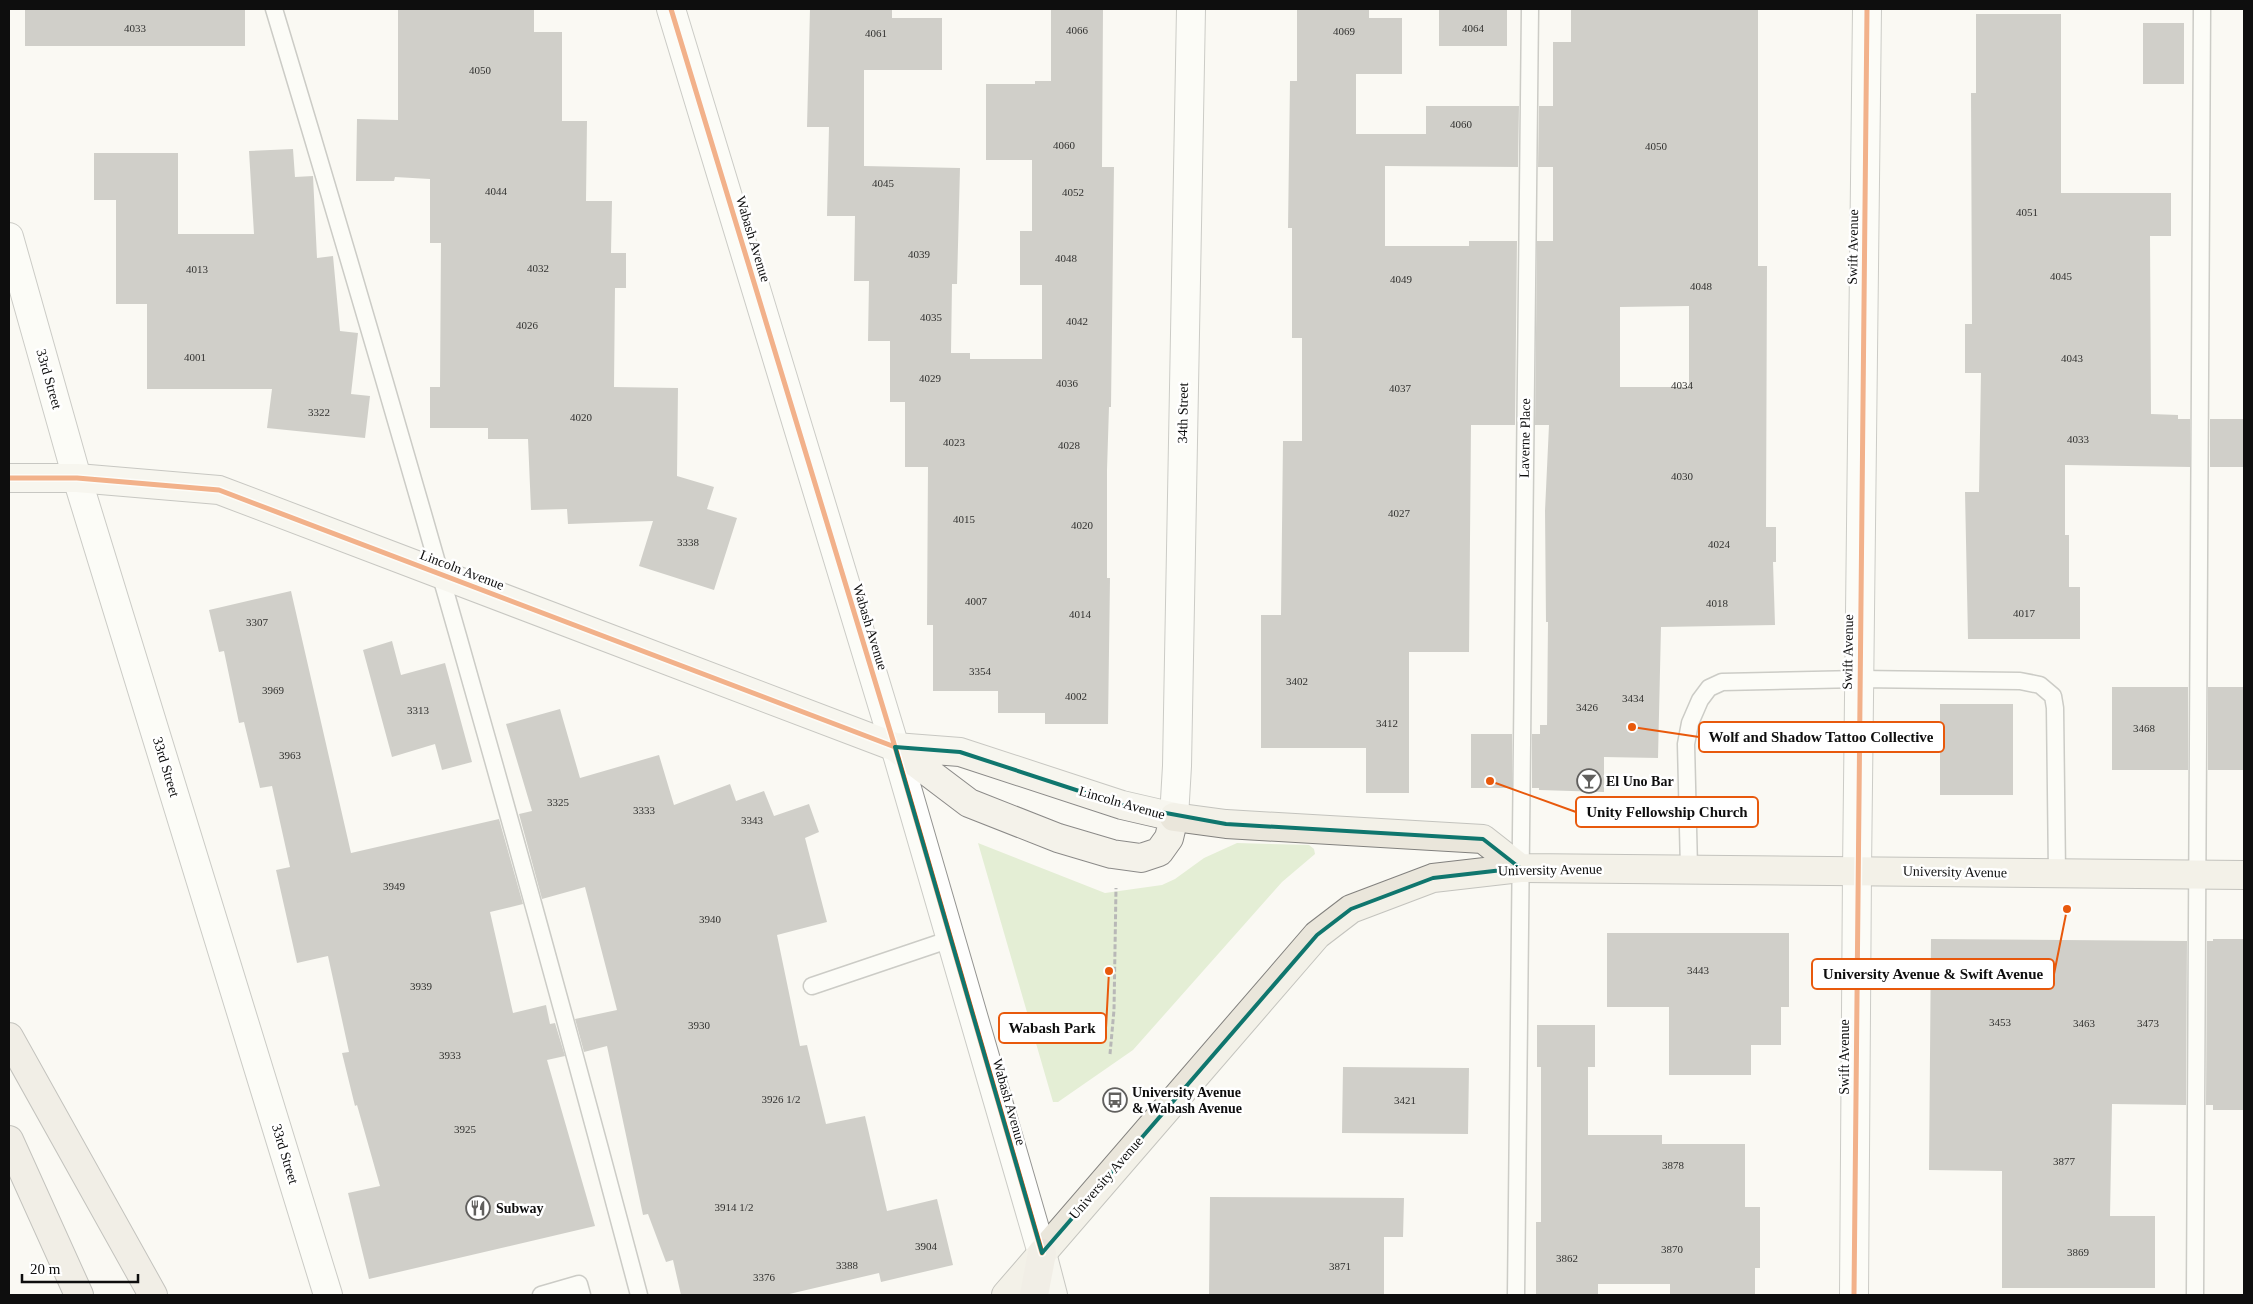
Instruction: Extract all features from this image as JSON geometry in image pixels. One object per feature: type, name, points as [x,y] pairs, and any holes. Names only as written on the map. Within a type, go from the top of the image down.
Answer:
[{"type":"highway","points":[[9,1037],[153,1295]]},
{"type":"highway","points":[[9,1140],[78,1295]]},
{"type":"highway","points":[[1034,1295],[1042,1253]]},
{"type":"main road","name":"Lincoln Avenue","points":[[9,478],[77,478],[219,490],[895,747],[969,803],[1058,838],[1112,854],[1141,858],[1159,852],[1169,838],[1174,818],[1122,805],[960,752],[895,747]]},
{"type":"main road","points":[[1174,818],[1226,824],[1483,839],[1520,868]]},
{"type":"main road","name":"University Avenue","points":[[1006,1295],[1317,935],[1351,909],[1434,878],[1520,868],[2244,875]]},
{"type":"main road","name":"Wabash Avenue","points":[[1042,1253],[1053,1295]]},
{"type":"street","name":"Wabash Avenue","points":[[671,9],[895,747],[1042,1253]]},
{"type":"street","name":"34th Street","points":[[1174,818],[1177,756],[1191,9]]},
{"type":"street","name":"Swift Avenue","points":[[1854,1295],[1867,9]]},
{"type":"street","name":"33rd Street","points":[[9,237],[77,478],[328,1295]]},
{"type":"lane","points":[[274,9],[440,574],[558,988],[639,1295]]},
{"type":"lane","name":"Laverne Place","points":[[1516,1295],[1530,9]]},
{"type":"lane","points":[[2195,1295],[2202,9]]},
{"type":"lane","points":[[1689,869],[1686,744],[1690,723],[1700,700],[1709,688],[1722,682],[1859,679],[2020,681],[2040,685],[2053,696],[2055,708],[2057,873]]},
{"type":"lane","points":[[812,986],[951,939]]},
{"type":"lane","points":[[541,1295],[579,1284],[582,1295]]},
{"type":"path","points":[[1110,1054],[1114,1010],[1116,885]]},
{"type":"highlighted area","points":[[895,747],[960,752],[1122,805],[1226,824],[1483,839],[1520,868],[1433,878],[1351,909],[1317,935],[1042,1253]]},
{"type":"green space","points":[[978,843],[1105,893],[1162,885],[1175,879],[1204,858],[1237,843],[1309,845],[1314,849],[1315,854],[1282,882],[1133,1050],[1058,1102],[1053,1102]]},
{"type":"building","points":[[25,9],[245,9],[245,46],[25,46]]},
{"type":"building","points":[[398,9],[534,9],[534,32],[562,32],[562,121],[587,121],[586,201],[612,201],[611,253],[626,253],[626,288],[615,288],[614,387],[678,388],[677,476],[714,487],[707,509],[737,518],[714,590],[639,566],[653,521],[568,524],[567,509],[531,510],[528,439],[488,439],[488,428],[430,428],[430,387],[440,387],[441,243],[430,243],[430,179],[395,177],[394,181],[356,181],[357,119],[398,120]]},
{"type":"building","points":[[810,9],[892,9],[892,18],[942,18],[942,70],[864,70],[864,166],[960,168],[957,284],[952,284],[951,353],[970,353],[970,359],[1042,359],[1042,285],[1020,285],[1020,231],[1032,231],[1032,160],[986,160],[986,84],[1035,84],[1035,81],[1051,81],[1051,9],[1103,9],[1102,167],[1114,167],[1111,407],[1109,407],[1107,470],[1107,578],[1110,578],[1108,724],[1045,724],[1045,713],[998,713],[998,691],[933,691],[933,625],[927,625],[928,467],[905,467],[905,402],[890,402],[890,341],[868,341],[869,281],[854,281],[855,216],[827,216],[829,127],[807,127]]},
{"type":"building","points":[[1297,9],[1369,9],[1369,18],[1402,18],[1402,74],[1356,74],[1356,134],[1426,134],[1426,106],[1519,106],[1518,167],[1385,166],[1385,246],[1469,246],[1469,241],[1517,241],[1515,425],[1471,425],[1469,652],[1409,652],[1409,793],[1366,793],[1366,748],[1261,748],[1261,615],[1281,615],[1283,441],[1302,441],[1302,338],[1292,338],[1292,228],[1288,228],[1290,81],[1297,81]]},
{"type":"building","points":[[1439,9],[1507,9],[1507,46],[1439,46]]},
{"type":"building","points":[[1571,9],[1758,9],[1758,266],[1767,266],[1766,527],[1776,527],[1776,562],[1773,562],[1775,625],[1661,627],[1658,758],[1604,757],[1604,792],[1539,790],[1539,788],[1532,788],[1532,734],[1540,734],[1540,725],[1547,725],[1548,622],[1546,622],[1545,511],[1549,425],[1535,425],[1537,241],[1553,241],[1553,167],[1538,167],[1539,106],[1553,106],[1553,42],[1571,42]],"holes":[[[1689,306],[1689,387],[1620,387],[1620,307]]]},
{"type":"building","points":[[1976,14],[2061,14],[2061,193],[2171,193],[2171,236],[2150,236],[2151,414],[2178,415],[2178,419],[2190,419],[2190,467],[2065,465],[2065,535],[2069,535],[2069,587],[2080,587],[2080,639],[1968,639],[1965,492],[1979,492],[1981,373],[1965,373],[1965,324],[1972,324],[1971,93],[1976,93]]},
{"type":"building","points":[[2143,23],[2184,23],[2184,84],[2143,84]]},
{"type":"building","points":[[293,149],[295,177],[313,176],[317,258],[333,256],[340,331],[358,333],[351,394],[370,396],[365,438],[267,428],[272,389],[147,389],[147,304],[116,304],[116,200],[94,200],[94,153],[178,153],[178,234],[254,234],[249,151]]},
{"type":"building","points":[[2210,419],[2244,419],[2244,467],[2210,467]]},
{"type":"building","points":[[291,591],[351,853],[499,819],[523,904],[490,912],[513,1013],[546,1005],[550,1024],[555,1023],[565,1056],[547,1060],[595,1226],[369,1279],[348,1193],[380,1186],[357,1105],[355,1106],[342,1053],[349,1052],[328,956],[297,963],[276,870],[290,867],[272,786],[260,788],[244,722],[239,723],[224,651],[219,652],[209,610]]},
{"type":"building","points":[[392,641],[401,675],[445,663],[472,762],[442,770],[435,744],[392,757],[363,650]]},
{"type":"building","points":[[2112,687],[2188,687],[2188,770],[2112,770]]},
{"type":"building","points":[[2208,687],[2244,687],[2244,770],[2208,770]]},
{"type":"building","points":[[1940,704],[2013,704],[2013,795],[1940,795]]},
{"type":"building","points":[[560,709],[580,778],[659,755],[674,805],[730,784],[736,801],[764,791],[774,816],[809,804],[819,832],[805,838],[827,922],[777,935],[800,1046],[807,1045],[826,1124],[865,1116],[887,1211],[937,1199],[953,1265],[881,1282],[879,1273],[785,1295],[681,1295],[673,1260],[666,1262],[648,1214],[643,1215],[607,1046],[584,1052],[575,1019],[617,1010],[585,887],[542,899],[519,814],[532,811],[506,724]]},
{"type":"building","points":[[1471,734],[1512,734],[1512,788],[1471,788]]},
{"type":"building","points":[[1607,933],[1789,933],[1789,1007],[1781,1007],[1781,1045],[1751,1045],[1751,1075],[1669,1075],[1669,1007],[1607,1007]]},
{"type":"building","points":[[1931,939],[2187,941],[2186,1105],[2112,1104],[2110,1216],[2155,1216],[2155,1288],[2002,1288],[2002,1171],[1929,1170]]},
{"type":"building","points":[[2213,939],[2244,939],[2244,1110],[2213,1110],[2213,1105],[2206,1105],[2207,941],[2213,941]]},
{"type":"building","points":[[1537,1025],[1595,1025],[1595,1067],[1588,1067],[1588,1135],[1662,1135],[1662,1144],[1745,1144],[1745,1207],[1760,1207],[1760,1268],[1755,1268],[1755,1295],[1670,1295],[1670,1284],[1598,1284],[1598,1295],[1536,1295],[1536,1222],[1541,1222],[1541,1067],[1537,1067]]},
{"type":"building","points":[[1343,1067],[1469,1068],[1468,1134],[1342,1133]]},
{"type":"building","points":[[1210,1197],[1404,1198],[1403,1237],[1384,1237],[1384,1295],[1209,1295]]},
{"type":"cycle path","points":[[671,9],[895,747],[1042,1253]]},
{"type":"cycle path","points":[[1854,1295],[1867,9]]},
{"type":"cycle path","points":[[9,478],[77,478],[219,490],[895,747]]},
{"type":"place","name":"Wolf and Shadow Tattoo Collective","points":[[1632,727]]},
{"type":"place","name":"Unity Fellowship Church","points":[[1490,781]]},
{"type":"place","name":"El Uno Bar","points":[[1589,781]]},
{"type":"place","name":"University Avenue & Swift Avenue","points":[[2067,909]]},
{"type":"place","name":"Wabash Park","points":[[1109,971]]},
{"type":"place","name":"University Avenue & Wabash Avenue","points":[[1115,1100]]},
{"type":"place","name":"Subway","points":[[478,1208]]}]
